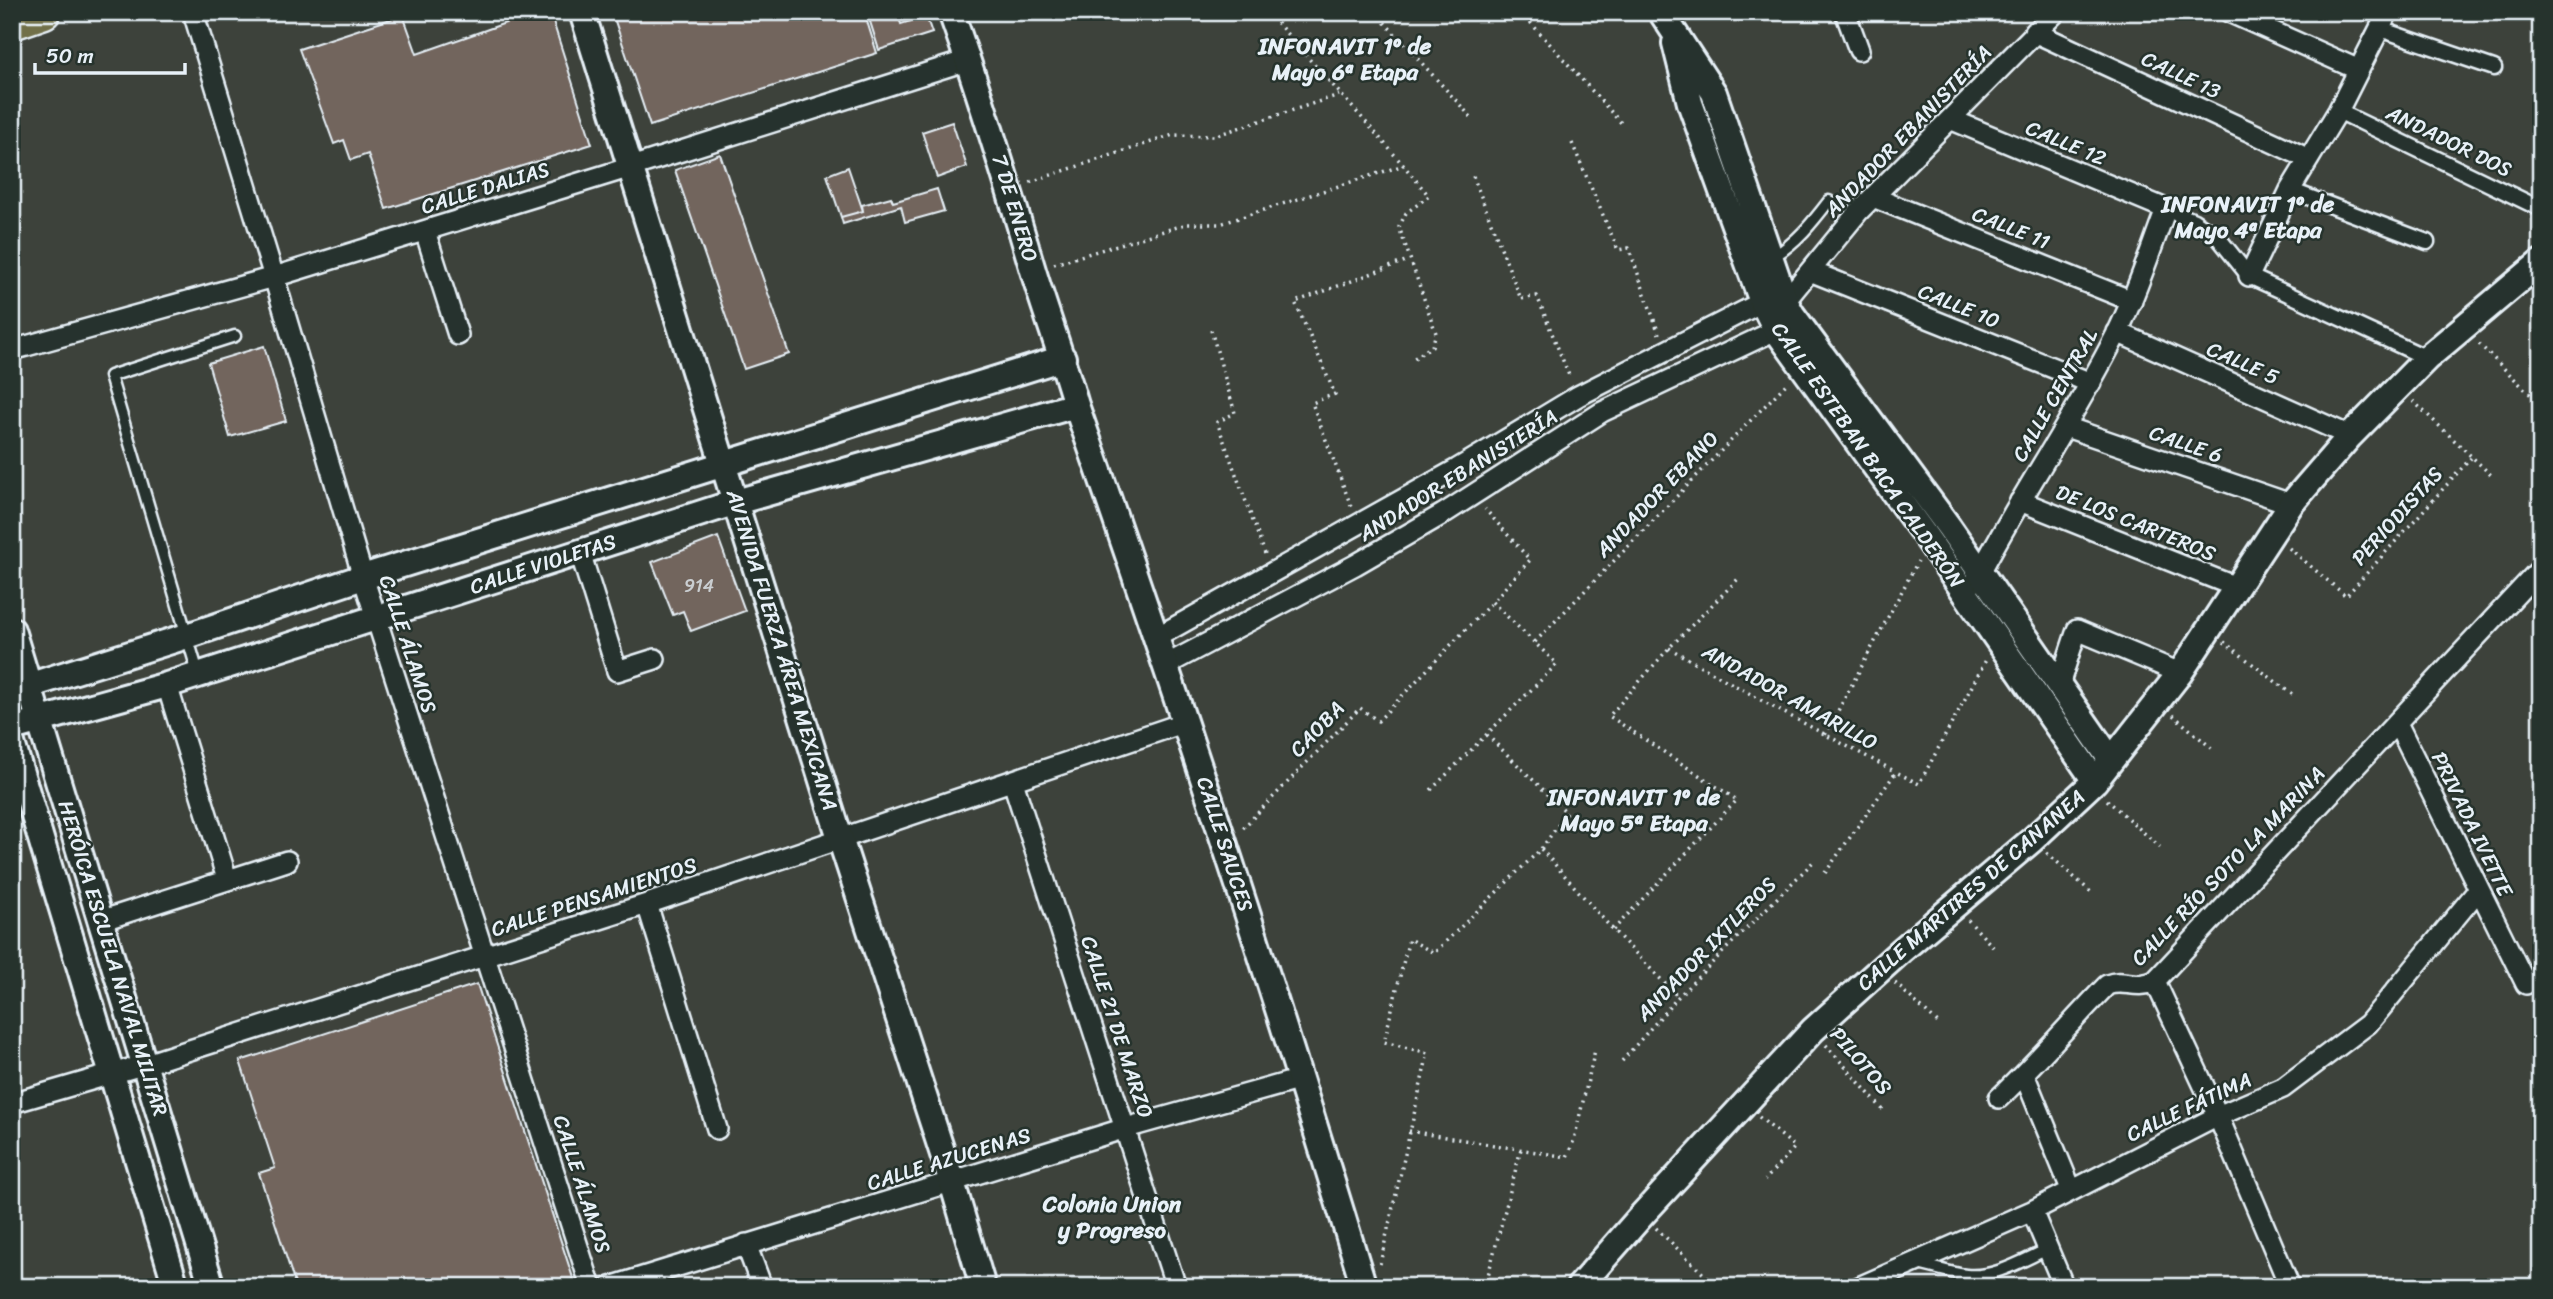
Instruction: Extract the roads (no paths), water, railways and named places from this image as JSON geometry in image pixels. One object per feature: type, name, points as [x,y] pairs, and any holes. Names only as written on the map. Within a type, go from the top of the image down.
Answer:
[{"type":"main road","points":[[12,23],[44,12]]},
{"type":"street","name":"CALLE ÁLAMOS","points":[[193,12],[363,576],[591,1287]]},
{"type":"street","name":"AVENIDA FUERZA ÁREA MEXICANA","points":[[582,12],[983,1287]]},
{"type":"street","name":"7 DE ENERO","points":[[951,12],[1010,189],[1076,405]]},
{"type":"street","points":[[1845,12],[1859,50]]},
{"type":"street","name":"ANDADOR EBANISTERÍA","points":[[1166,665],[1355,565],[1473,496],[1602,412],[1774,313],[1859,211],[2056,12]]},
{"type":"street","points":[[2229,12],[2359,70]]},
{"type":"street","name":"CALLE ESTEBAN BACA CALDERÓN","points":[[1665,17],[1689,103],[1760,261],[1774,313],[1802,368],[1850,410],[1929,541],[2092,783]]},
{"type":"street","points":[[2249,276],[2290,190],[2338,111],[2384,21],[2494,68]]},
{"type":"street","name":"CALLE 13","points":[[2034,32],[2309,159]]},
{"type":"street","name":"CALLE DALIAS","points":[[12,350],[274,277],[968,60]]},
{"type":"street","name":"ANDADOR DOS","points":[[2338,111],[2541,209]]},
{"type":"street","name":"CALLE 12","points":[[1950,119],[2166,209]]},
{"type":"street","points":[[2290,190],[2427,243]]},
{"type":"street","name":"CALLE 11","points":[[1873,197],[2132,301]]},
{"type":"street","points":[[2166,209],[2194,221],[2217,236],[2249,276],[2427,358]]},
{"type":"street","name":"CALLE CENTRAL","points":[[1968,596],[2020,501],[2091,383],[2132,301],[2166,209]]},
{"type":"street","points":[[425,231],[458,335]]},
{"type":"street","name":"CALLE MARTIRES DE CANANEA","points":[[1579,1287],[1813,1030],[2032,840],[2092,783],[2180,674],[2291,504],[2350,436],[2427,358],[2541,262]]},
{"type":"street","name":"CALLE 10","points":[[1810,271],[2091,383]]},
{"type":"street","name":"ANDADOR EBANISTERÍA","points":[[1157,637],[1578,396],[1666,352],[1774,313]]},
{"type":"street","name":"CALLE ESTEBAN BACA CALDERÓN","points":[[1774,313],[1980,572],[2111,760]]},
{"type":"street","name":"CALLE 5","points":[[2117,332],[2350,436]]},
{"type":"street","name":"CALLE VIOLETAS","points":[[21,688],[187,636],[363,576],[1063,358]]},
{"type":"street","name":"CALLE VIOLETAS","points":[[12,728],[167,685],[736,502],[1076,405]]},
{"type":"street","name":"CALLE SAUCES","points":[[1076,405],[1186,722],[1301,1079],[1371,1280]]},
{"type":"street","name":"CALLE 6","points":[[2066,427],[2291,504]]},
{"type":"street","name":"DE LOS CARTEROS","points":[[2020,501],[2236,587]]},
{"type":"street","points":[[580,552],[617,671],[655,660]]},
{"type":"street","name":"CALLE RÍO SOTO LA MARINA","points":[[1999,1098],[2107,985],[2114,982],[2141,986],[2155,981],[2541,568]]},
{"type":"street","name":"HERÓICA ESCUELA NAVAL MILITAR","points":[[12,630],[21,688],[41,721],[212,1287]]},
{"type":"street","points":[[2059,685],[2077,630],[2180,674]]},
{"type":"street","points":[[167,685],[227,879]]},
{"type":"street","name":"CALLE PENSAMIENTOS","points":[[12,1103],[113,1075],[484,957],[1186,722]]},
{"type":"street","name":"PRIVADA IVETTE","points":[[2397,723],[2526,984]]},
{"type":"street","name":"HERÓICA ESCUELA NAVAL MILITAR","points":[[12,743],[176,1287]]},
{"type":"street","name":"CALLE 21 DE MARZO","points":[[1013,782],[1176,1287]]},
{"type":"street","points":[[100,921],[287,861]]},
{"type":"street","name":"CALLE FÁTIMA","points":[[1859,1287],[2032,1211],[2218,1116],[2283,1088],[2368,1024],[2479,889]]},
{"type":"street","points":[[647,904],[717,1129]]},
{"type":"street","points":[[2155,981],[2218,1116],[2290,1287]]},
{"type":"street","points":[[2024,1073],[2071,1189]]},
{"type":"street","name":"CALLE AZUCENAS","points":[[610,1287],[1126,1128],[1301,1079]]},
{"type":"street","points":[[2032,1211],[2064,1287]]},
{"type":"street","points":[[746,1244],[762,1287]]},
{"type":"lane","points":[[1760,261],[1791,245],[1829,201]]},
{"type":"lane","points":[[199,675],[110,376],[235,336]]},
{"type":"lane","points":[[1914,1263],[1966,1275],[1982,1274],[2001,1270],[2048,1249]]},
{"type":"district","name":"INFONAVIT 1º de Mayo 6ª Etapa","points":[[1345,59]]},
{"type":"district","name":"INFONAVIT 1º de Mayo 4ª Etapa","points":[[2248,217]]},
{"type":"district","name":"INFONAVIT 1º de Mayo 5ª Etapa","points":[[1634,810]]},
{"type":"district","name":"Colonia Union y Progreso","points":[[1112,1217]]}]
